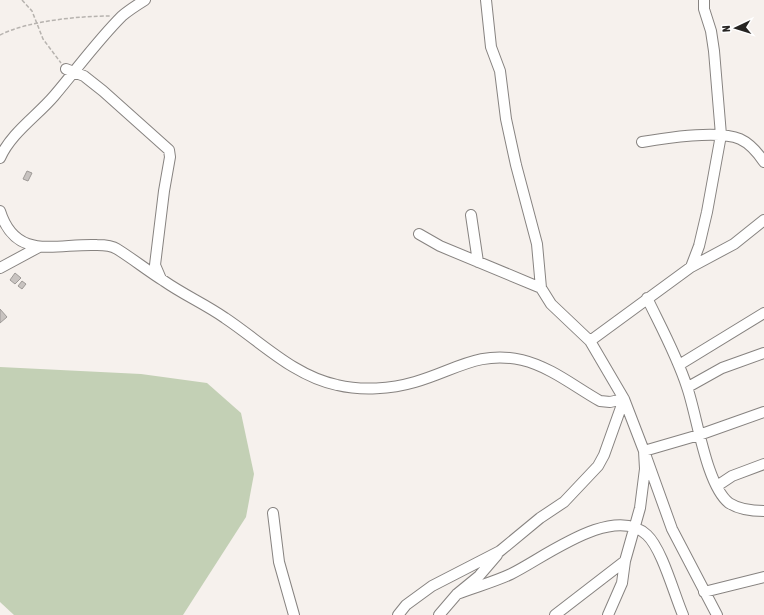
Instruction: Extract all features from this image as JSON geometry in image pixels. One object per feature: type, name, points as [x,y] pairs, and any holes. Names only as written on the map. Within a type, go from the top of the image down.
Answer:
[{"type":"street","points":[[0,158],[7,145],[54,96],[69,70],[119,15],[145,0]]},
{"type":"street","points":[[486,0],[491,47],[500,71],[506,119],[516,165],[537,244],[540,288],[551,304],[590,341],[624,399],[672,529],[717,615]]},
{"type":"street","points":[[691,267],[699,246],[707,212],[721,135],[714,51],[711,31],[704,9],[704,0]]},
{"type":"street","points":[[69,70],[84,76],[103,91],[169,150],[170,157],[163,197],[155,265],[161,279]]},
{"type":"street","points":[[642,142],[670,137],[721,135],[740,139],[755,149],[764,162]]},
{"type":"street","points":[[0,211],[4,222],[13,236],[39,247]]},
{"type":"street","points":[[471,215],[478,262]]},
{"type":"street","points":[[590,341],[691,267],[734,244],[764,220]]},
{"type":"street","points":[[418,234],[440,246],[540,288]]},
{"type":"street","points":[[0,268],[39,247],[82,244],[114,247],[161,279],[224,318],[295,369],[337,385],[361,388],[396,386],[415,382],[459,365],[482,359],[499,357],[523,360],[543,368],[600,401],[610,402],[624,399]]},
{"type":"street","points":[[647,298],[688,387],[699,435],[717,486],[729,502],[744,510],[764,511]]},
{"type":"street","points":[[679,365],[764,313]]},
{"type":"street","points":[[688,387],[722,368],[764,353]]},
{"type":"street","points":[[439,615],[457,594],[479,576],[500,551],[540,518],[564,502],[598,466],[604,455],[624,399]]},
{"type":"street","points":[[644,451],[699,435],[764,412]]},
{"type":"street","points":[[608,615],[622,583],[625,561],[643,488],[644,451]]},
{"type":"street","points":[[717,486],[732,476],[764,464]]},
{"type":"street","points":[[273,513],[279,562],[294,615]]},
{"type":"street","points":[[457,594],[503,578],[527,566],[563,544],[603,527],[619,524],[634,527],[647,535],[656,547],[683,615]]},
{"type":"street","points":[[398,615],[406,606],[432,586],[500,551]]},
{"type":"street","points":[[555,615],[625,561]]},
{"type":"street","points":[[704,592],[764,577]]},
{"type":"path","points":[[22,0],[32,11],[43,39],[51,52],[69,70]]},
{"type":"path","points":[[0,36],[38,23],[94,16],[119,15]]},
{"type":"green space","points":[[0,367],[141,374],[207,383],[241,413],[254,474],[246,517],[183,615],[14,615],[0,602]]},
{"type":"building","points":[[27,171],[32,173],[28,181],[23,179]]},
{"type":"building","points":[[15,273],[21,278],[15,284],[10,280]]},
{"type":"building","points":[[22,281],[26,284],[22,289],[18,286]]},
{"type":"building","points":[[0,309],[7,317],[0,323]]}]
